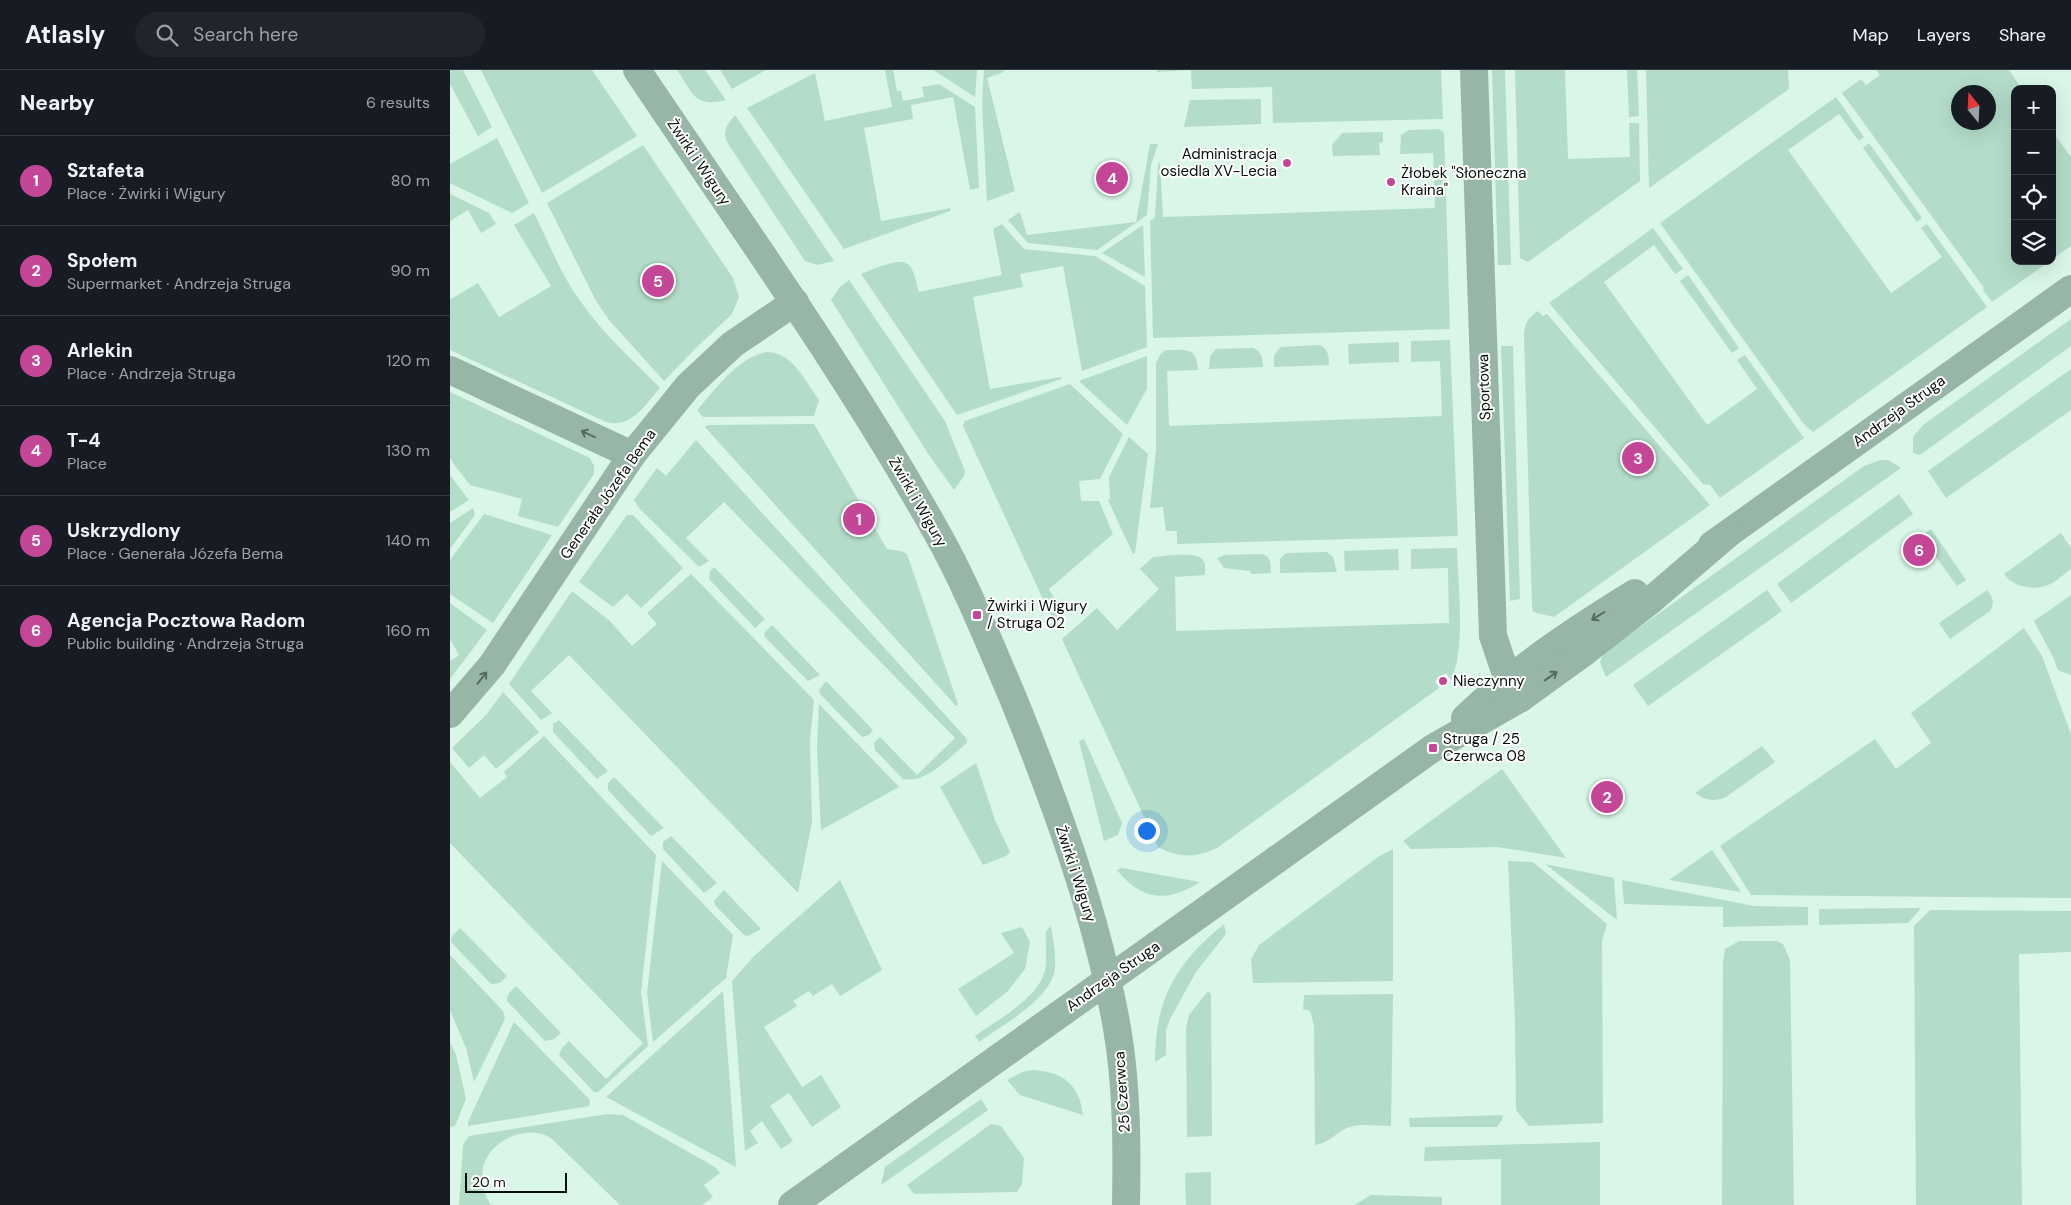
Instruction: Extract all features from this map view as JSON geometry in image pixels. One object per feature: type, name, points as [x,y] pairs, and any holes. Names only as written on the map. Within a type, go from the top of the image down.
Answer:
[{"type":"street","name":"Żwirki i Wigury","points":[[637,70],[795,302],[875,427],[938,534],[968,594],[1050,792],[1078,876],[1107,980]]},
{"type":"street","name":"Sportowa","points":[[1474,70],[1493,636],[1514,689]]},
{"type":"street","name":"Andrzeja Struga","points":[[792,1205],[1434,748],[1486,698],[1514,689],[1574,632],[1728,534],[2071,288]]},
{"type":"street","name":"Generała Józefa Bema","points":[[450,714],[492,665],[632,455],[688,386],[733,344],[795,302]]},
{"type":"street","points":[[450,370],[632,455]]},
{"type":"street","name":"25 Czerwca","points":[[1107,980],[1121,1058],[1126,1149],[1126,1205]]},
{"type":"green space","points":[[450,70],[463,70],[492,127],[478,136],[450,84]]},
{"type":"green space","points":[[481,70],[592,70],[637,136],[542,193]]},
{"type":"green space","points":[[677,70],[705,70],[726,100],[707,102],[695,97]]},
{"type":"green space","points":[[720,70],[766,70],[732,89]]},
{"type":"green space","points":[[885,70],[893,70],[897,91],[901,91],[903,101],[924,97],[922,87],[939,84],[975,107],[979,188],[970,190],[953,97],[911,105],[913,119],[864,128],[881,221],[951,208],[950,211],[844,249],[747,108],[815,73],[825,121],[892,107]]},
{"type":"green space","points":[[933,70],[977,70],[975,97]]},
{"type":"green space","points":[[984,70],[1003,70],[1004,72],[987,78],[1015,191],[987,201],[982,103]]},
{"type":"green space","points":[[1157,70],[1191,70],[1157,72]]},
{"type":"green space","points":[[1191,70],[1441,70],[1443,119],[1273,123],[1272,87],[1192,89]]},
{"type":"green space","points":[[1492,70],[1505,70],[1511,265],[1498,265]]},
{"type":"green space","points":[[1515,70],[1565,70],[1568,159],[1630,157],[1629,123],[1639,123],[1640,181],[1528,262],[1520,258]]},
{"type":"green space","points":[[1627,70],[1637,70],[1639,116],[1629,117]]},
{"type":"green space","points":[[1646,70],[1788,70],[1789,89],[1649,188]]},
{"type":"green space","points":[[1876,70],[2009,70],[2019,85],[2011,85],[2011,265],[2044,265],[1992,302],[1983,290],[1984,288],[1842,93],[1861,79],[1866,85],[1880,75]]},
{"type":"green space","points":[[1836,97],[1864,137],[1859,141],[1839,114],[1788,150],[1891,293],[1942,257],[1921,228],[1927,224],[1987,307],[1813,432],[1803,423],[1660,223]]},
{"type":"green space","points":[[1261,99],[1261,124],[1184,127],[1190,100]]},
{"type":"green space","points":[[735,115],[834,261],[817,265],[805,261],[727,142],[725,131]]},
{"type":"green space","points":[[1438,129],[1444,132],[1450,329],[1153,338],[1150,221],[1155,217],[1158,165],[1160,162],[1163,217],[1435,208],[1433,153],[1400,154],[1401,135],[1409,130]]},
{"type":"green space","points":[[1383,132],[1383,142],[1379,143],[1380,155],[1333,156],[1332,145],[1342,133]]},
{"type":"green space","points":[[2056,136],[2071,157],[2071,246],[2056,256]]},
{"type":"green space","points":[[497,138],[529,203],[512,213],[450,183],[450,164]]},
{"type":"green space","points":[[1869,143],[1922,218],[1917,222],[1863,148]]},
{"type":"green space","points":[[1150,144],[1158,144],[1151,165],[1147,215],[1097,250],[1028,243],[1008,220],[1020,212],[1027,235],[1136,222]]},
{"type":"green space","points":[[643,145],[733,278],[739,297],[732,314],[664,381],[609,320],[596,301],[547,203]]},
{"type":"green space","points":[[450,194],[489,213],[496,224],[481,233],[468,210],[450,221]]},
{"type":"green space","points":[[534,213],[561,270],[581,302],[609,336],[660,388],[643,408],[630,419],[615,423],[606,422],[450,350],[450,298],[478,283],[499,317],[551,286],[514,225]]},
{"type":"green space","points":[[1002,224],[1024,249],[1095,256],[1145,286],[1147,347],[1082,371],[1063,266],[1020,274],[1023,287],[973,297],[990,389],[1061,377],[1061,379],[957,415],[861,274],[887,264],[906,263],[913,272],[919,292],[1002,275],[993,229]]},
{"type":"green space","points":[[1143,225],[1145,277],[1102,253]]},
{"type":"green space","points":[[1653,228],[1683,269],[1675,274],[1654,245],[1604,282],[1707,425],[1757,389],[1737,360],[1745,355],[1804,438],[1720,498],[1710,485],[1703,484],[1549,303]]},
{"type":"green space","points":[[1688,275],[1739,348],[1732,353],[1680,281]]},
{"type":"green space","points":[[849,280],[945,421],[965,471],[964,476],[954,490],[927,452],[831,300],[840,287]]},
{"type":"green space","points":[[1538,311],[1543,316],[1547,314],[1710,505],[1554,617],[1533,612],[1532,605],[1524,335],[1528,321]]},
{"type":"green space","points":[[2071,319],[2071,346],[1920,455],[1913,453],[1913,437],[1923,425]]},
{"type":"green space","points":[[1450,340],[1458,536],[1177,544],[1177,531],[1166,531],[1163,507],[1150,508],[1156,449],[1156,364],[1160,355],[1165,351],[1189,351],[1196,359],[1198,370],[1167,371],[1169,426],[1442,416],[1440,361],[1411,362],[1411,341]]},
{"type":"green space","points":[[1399,342],[1399,362],[1349,364],[1348,344]]},
{"type":"green space","points":[[1319,345],[1327,353],[1329,365],[1274,367],[1274,355],[1281,347]]},
{"type":"green space","points":[[1501,346],[1513,346],[1520,599],[1510,601]]},
{"type":"green space","points":[[1253,348],[1261,356],[1263,367],[1209,369],[1210,356],[1216,349]]},
{"type":"green space","points":[[766,352],[784,357],[803,376],[819,400],[814,416],[703,417],[697,410],[728,375],[745,361]]},
{"type":"green space","points":[[1147,356],[1147,389],[1127,425],[1079,381]]},
{"type":"green space","points":[[2071,369],[2071,410],[1946,498],[1928,471]]},
{"type":"green space","points":[[1070,384],[1123,434],[1100,479],[1079,481],[1081,501],[1099,501],[1113,534],[1049,589],[1064,615],[1054,623],[963,426],[965,421]]},
{"type":"green space","points":[[450,392],[590,458],[594,466],[594,474],[558,527],[518,516],[522,499],[470,485],[450,457]]},
{"type":"green space","points":[[814,424],[887,549],[907,554],[958,704],[956,706],[705,427],[708,425]]},
{"type":"green space","points":[[1129,437],[1148,454],[1135,553],[1133,554],[1108,500],[1110,499],[1108,479]]},
{"type":"green space","points":[[696,440],[966,738],[967,743],[938,768],[921,777],[903,779],[875,750],[874,743],[880,737],[917,775],[955,738],[724,502],[686,538],[709,561],[699,567],[639,508],[634,500],[657,468],[666,476]]},
{"type":"green space","points":[[1880,460],[1888,460],[1901,468],[1606,677],[1600,662],[1608,650],[1864,466]]},
{"type":"green space","points":[[450,475],[469,500],[450,512]]},
{"type":"green space","points":[[1899,494],[1913,514],[1791,603],[1777,584]]},
{"type":"green space","points":[[473,508],[475,515],[450,549],[450,523]]},
{"type":"green space","points":[[484,514],[552,535],[493,623],[450,594],[450,560]]},
{"type":"green space","points":[[627,515],[633,515],[683,568],[641,608],[627,594],[613,607],[579,582]]},
{"type":"green space","points":[[1931,529],[1966,580],[1957,586],[1921,536]]},
{"type":"green space","points":[[2061,533],[2071,548],[2071,569],[2057,580],[2042,587],[2030,588],[2018,585],[2004,574]]},
{"type":"green space","points":[[1457,548],[1460,634],[1456,667],[1451,680],[1446,673],[1435,681],[1439,688],[1217,848],[1202,854],[1180,855],[1158,847],[1062,639],[1097,608],[1117,630],[1159,589],[1140,569],[1153,557],[1180,555],[1200,557],[1205,565],[1205,575],[1175,577],[1176,631],[1449,623],[1448,568],[1411,569],[1411,549]]},
{"type":"green space","points":[[1398,549],[1399,570],[1345,571],[1344,551]]},
{"type":"green space","points":[[1327,552],[1333,557],[1337,572],[1280,573],[1280,559],[1286,553]]},
{"type":"green space","points":[[1261,554],[1269,559],[1271,573],[1251,574],[1250,571],[1224,568],[1217,558],[1225,555]]},
{"type":"green space","points":[[714,567],[765,619],[755,628],[709,579],[710,571]]},
{"type":"green space","points":[[691,574],[814,700],[810,740],[812,822],[798,893],[569,655],[531,691],[552,713],[541,720],[509,684],[572,591],[610,621],[632,646],[657,624],[647,613]]},
{"type":"green space","points":[[1767,590],[1782,611],[1648,706],[1633,685]]},
{"type":"green space","points":[[1987,590],[1993,600],[1990,611],[1950,639],[1939,623]]},
{"type":"green space","points":[[2071,595],[2071,675],[2058,670],[2034,621]]},
{"type":"green space","points":[[450,603],[487,630],[450,679],[450,661],[459,655],[450,639]]},
{"type":"green space","points":[[772,625],[820,675],[808,681],[764,636],[765,632]]},
{"type":"green space","points":[[2024,628],[2042,656],[2071,734],[2071,898],[1751,895],[1720,846],[1875,739],[1896,769],[1931,743],[1911,713]]},
{"type":"green space","points":[[826,681],[873,730],[869,735],[862,737],[819,693]]},
{"type":"green space","points":[[503,692],[539,732],[496,769],[484,755],[469,768],[452,748],[486,715]]},
{"type":"green space","points":[[819,704],[899,787],[821,830],[817,748]]},
{"type":"green space","points":[[559,720],[608,771],[597,779],[553,732],[553,724]]},
{"type":"green space","points":[[544,736],[656,855],[641,992],[648,1046],[598,1092],[594,1092],[559,1055],[562,1048],[569,1041],[606,1079],[643,1043],[450,843],[450,762],[480,798],[507,777],[504,772]]},
{"type":"green space","points":[[1084,739],[1122,823],[1118,835],[1104,841],[1079,741]]},
{"type":"green space","points":[[1762,746],[1775,762],[1726,797],[1710,800],[1695,793]]},
{"type":"green space","points":[[976,763],[995,820],[1010,852],[1006,856],[983,865],[940,787]]},
{"type":"green space","points":[[1502,769],[1566,858],[1497,847],[1411,849],[1403,841]]},
{"type":"green space","points":[[614,777],[664,828],[651,836],[608,790],[608,783]]},
{"type":"green space","points":[[671,836],[717,883],[704,893],[663,849],[663,842]]},
{"type":"green space","points":[[1393,849],[1393,981],[1253,983],[1251,959],[1259,945],[1378,857]]},
{"type":"green space","points":[[1712,850],[1741,892],[1669,880]]},
{"type":"green space","points":[[662,861],[733,935],[726,978],[653,1042],[647,993]]},
{"type":"green space","points":[[1508,861],[1533,862],[1607,924],[1602,941],[1603,1123],[1529,1126],[1516,1110],[1515,1021]]},
{"type":"green space","points":[[1545,864],[1614,878],[1617,920]]},
{"type":"green space","points":[[1122,868],[1200,882],[1177,893],[1156,896],[1136,888],[1126,880],[1117,870]]},
{"type":"green space","points":[[840,880],[882,970],[840,996],[832,984],[813,996],[809,991],[793,1001],[797,1006],[764,1027],[802,1087],[821,1075],[841,1107],[812,1127],[789,1093],[770,1106],[793,1141],[781,1149],[762,1121],[750,1131],[758,1143],[745,1151],[732,981],[754,956]]},
{"type":"green space","points":[[1622,880],[1754,906],[1808,907],[1808,925],[1723,927],[1723,907],[1624,904]]},
{"type":"green space","points":[[724,890],[761,929],[748,936],[744,935],[715,905],[714,901]]},
{"type":"green space","points":[[1921,908],[1908,923],[1819,925],[1819,909]]},
{"type":"green space","points":[[1930,910],[2071,911],[2071,952],[2019,954],[2022,1205],[1916,1205],[1914,926]]},
{"type":"green space","points":[[1224,924],[1226,934],[1196,972],[1170,1019],[1166,1030],[1166,1055],[1155,1062],[1159,1019],[1171,984],[1193,953]]},
{"type":"green space","points":[[1051,926],[1055,952],[1055,968],[1052,979],[1036,1001],[979,1042],[975,1036],[1024,1001],[1039,984],[1046,964],[1046,931]]},
{"type":"green space","points":[[1022,927],[1030,942],[1025,969],[1008,991],[976,1016],[958,989],[1014,953],[1001,933]]},
{"type":"green space","points":[[460,928],[507,976],[500,983],[491,984],[451,942],[452,936]]},
{"type":"green space","points":[[1739,941],[1776,941],[1783,944],[1790,960],[1794,1205],[1722,1205],[1723,963],[1725,949]]},
{"type":"green space","points":[[450,955],[503,1011],[505,1019],[474,1082],[466,1048],[450,1010]]},
{"type":"green space","points":[[516,986],[561,1033],[554,1039],[545,1041],[507,1001],[508,994]]},
{"type":"green space","points":[[723,991],[736,1167],[606,1097]]},
{"type":"green space","points":[[1208,991],[1211,994],[1212,1136],[1187,1137],[1186,1028],[1189,1015]]},
{"type":"green space","points":[[1393,994],[1391,1126],[1354,1126],[1343,1130],[1327,1141],[1315,1145],[1314,1025],[1310,1011],[1303,1009],[1304,995]]},
{"type":"green space","points":[[514,1022],[590,1100],[589,1106],[468,1126],[468,1122]]},
{"type":"green space","points":[[450,1042],[456,1055],[466,1099],[455,1126],[450,1127]]},
{"type":"green space","points":[[1033,1070],[1053,1074],[1068,1082],[1078,1095],[1083,1115],[1020,1095],[1007,1080],[1022,1072]]},
{"type":"green space","points":[[981,1099],[988,1110],[881,1185],[885,1167]]},
{"type":"green space","points":[[607,1114],[623,1115],[715,1167],[720,1173],[704,1185],[713,1197],[702,1205],[620,1205],[552,1139],[543,1134],[523,1133],[503,1141],[495,1147],[488,1155],[484,1164],[482,1180],[486,1196],[491,1205],[459,1205],[463,1145],[469,1136]]},
{"type":"green space","points":[[1503,1115],[1497,1127],[1410,1127],[1409,1118]]},
{"type":"green space","points":[[991,1124],[1001,1126],[1024,1158],[1022,1184],[1017,1192],[914,1194],[907,1185]]},
{"type":"green space","points":[[1600,1142],[1600,1205],[1501,1205],[1501,1159],[1424,1161],[1425,1147]]},
{"type":"green space","points":[[1211,1172],[1211,1205],[1186,1205],[1185,1173]]},
{"type":"green space","points":[[1371,1195],[1442,1197],[1442,1205],[1354,1205]]},
{"type":"place","name":"Administracja osiedla XV-Lecia","points":[[1287,163]]},
{"type":"place","name":"T-4","points":[[1112,178]]},
{"type":"place","name":"Żłobek \"Słoneczna Kraina\"","points":[[1391,182]]},
{"type":"place","name":"Uskrzydlony","points":[[658,281]]},
{"type":"place","name":"Arlekin","points":[[1638,458]]},
{"type":"place","name":"Sztafeta","points":[[859,519]]},
{"type":"place","name":"Agencja Pocztowa Radom","points":[[1919,550]]},
{"type":"place","name":"Żwirki i Wigury / Struga 02","points":[[977,615]]},
{"type":"place","name":"Nieczynny","points":[[1443,681]]},
{"type":"place","name":"Struga / 25 Czerwca 08","points":[[1433,748]]},
{"type":"place","name":"Społem","points":[[1607,797]]}]
